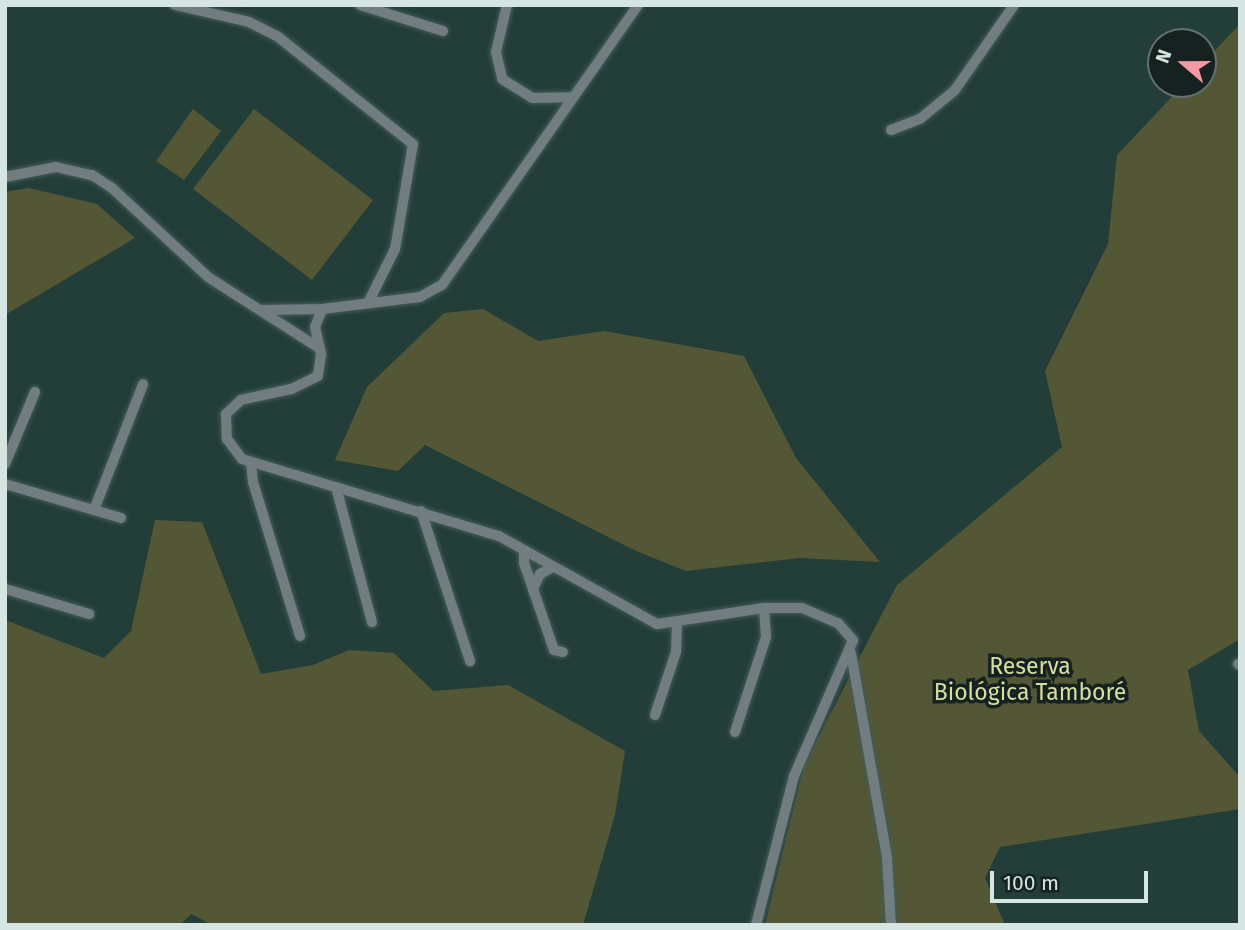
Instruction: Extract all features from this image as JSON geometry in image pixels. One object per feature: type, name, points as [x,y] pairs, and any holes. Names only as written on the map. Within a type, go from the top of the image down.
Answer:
[{"type":"street","points":[[175,5],[249,22],[277,36],[413,144],[395,249],[368,303]]},
{"type":"street","points":[[360,5],[443,31]]},
{"type":"street","points":[[507,5],[496,52],[502,79],[531,98],[571,97]]},
{"type":"street","points":[[261,310],[323,309],[419,297],[442,285],[459,266],[571,97],[638,5]]},
{"type":"street","points":[[891,130],[919,119],[955,90],[1014,5]]},
{"type":"street","points":[[5,177],[56,167],[92,176],[112,188],[208,277],[319,348]]},
{"type":"street","points":[[323,309],[315,327],[321,367],[312,380],[241,400],[226,414],[224,427],[232,452],[251,463],[499,536],[657,624],[677,624],[764,608],[816,612],[838,623],[853,640]]},
{"type":"street","points":[[94,510],[143,384]]},
{"type":"street","points":[[5,464],[35,392]]},
{"type":"street","points":[[251,463],[300,636]]},
{"type":"street","points":[[5,484],[121,518]]},
{"type":"street","points":[[336,486],[372,622]]},
{"type":"street","points":[[421,511],[470,661]]},
{"type":"street","points":[[524,550],[533,589],[554,650],[563,652]]},
{"type":"street","points":[[533,589],[540,574],[553,567]]},
{"type":"street","points":[[5,589],[89,614]]},
{"type":"street","points":[[735,732],[764,643],[764,608]]},
{"type":"street","points":[[655,715],[676,652],[677,624]]},
{"type":"street","points":[[756,925],[794,776],[853,640]]},
{"type":"street","points":[[853,640],[849,660],[887,858],[891,925]]},
{"type":"green space","name":"Reserva Biológica Tamboré","points":[[1240,24],[1240,639],[1188,670],[1199,731],[1240,777],[1240,809],[1000,847],[985,878],[1005,925],[765,925],[804,765],[897,585],[1062,447],[1045,371],[1108,244],[1117,155],[1171,98],[1217,98],[1217,48]]},
{"type":"green space","points":[[193,109],[221,131],[184,180],[156,161]]},
{"type":"green space","points":[[254,109],[373,200],[312,280],[193,189]]},
{"type":"green space","points":[[29,188],[97,204],[135,238],[5,315],[5,192]]},
{"type":"green space","points":[[483,309],[538,341],[604,331],[744,356],[796,458],[880,562],[800,558],[686,571],[636,551],[425,445],[398,471],[335,460],[367,387],[444,313]]},
{"type":"green space","points":[[155,520],[202,522],[261,674],[313,665],[349,650],[394,653],[433,691],[508,685],[625,751],[615,815],[583,925],[212,925],[191,914],[180,925],[5,925],[5,620],[104,658],[131,631]]}]
